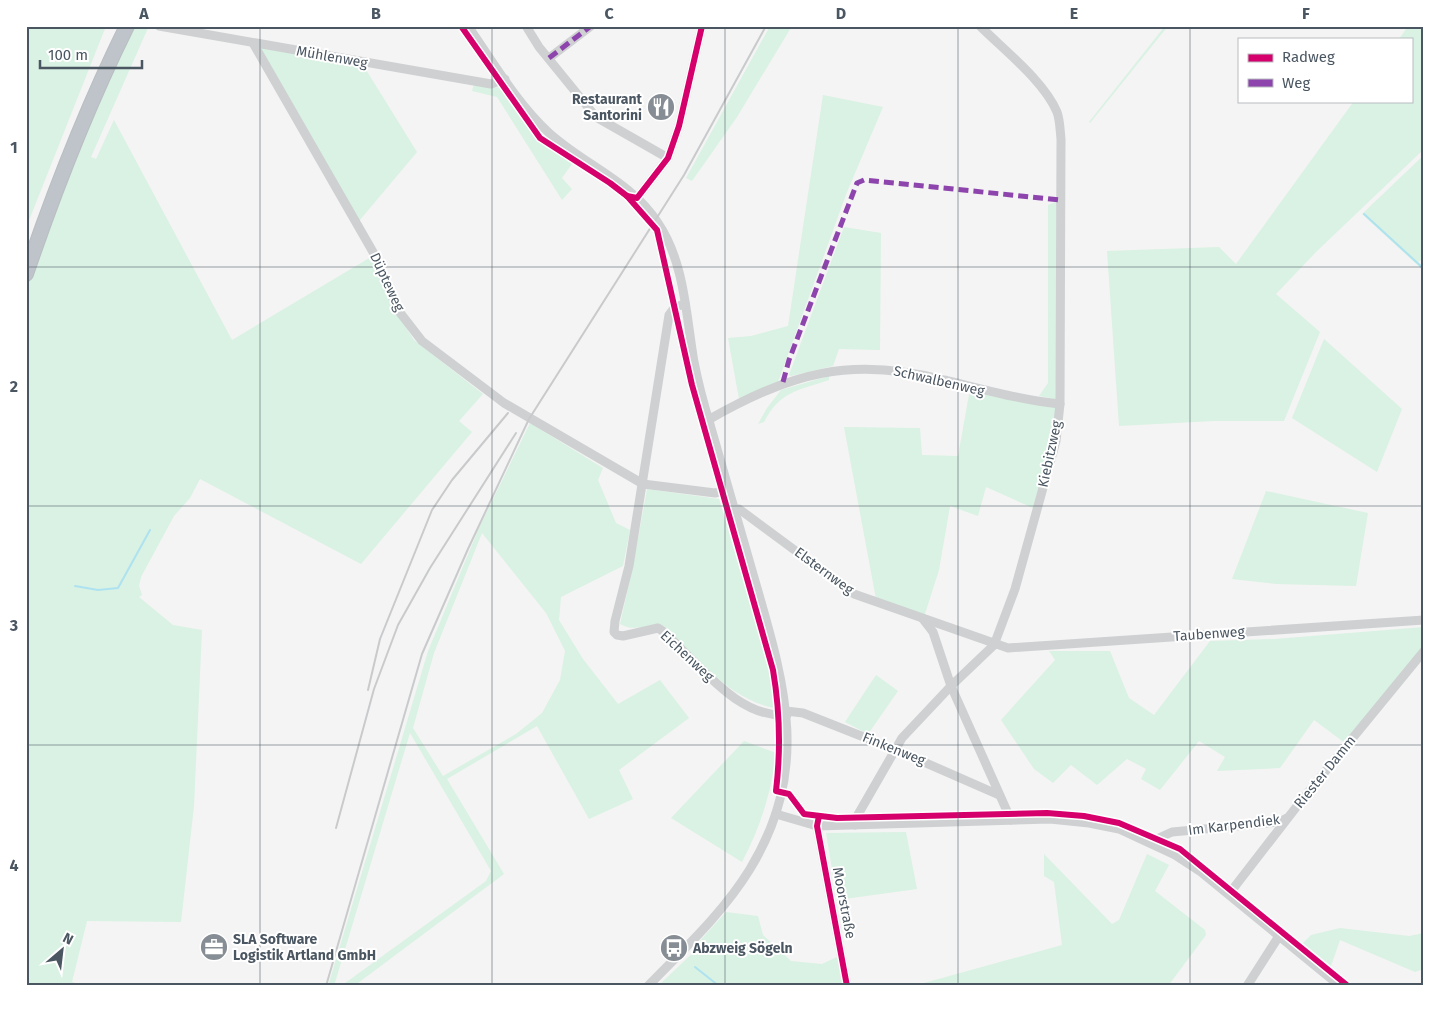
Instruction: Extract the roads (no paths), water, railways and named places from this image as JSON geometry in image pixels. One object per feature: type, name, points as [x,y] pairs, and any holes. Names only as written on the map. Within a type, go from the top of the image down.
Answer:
[{"type":"highway","points":[[26,246],[76,118],[121,30]]},
{"type":"highway","points":[[26,274],[66,162],[121,30]]},
{"type":"street","name":"Mühlenweg","points":[[159,26],[491,84],[505,79]]},
{"type":"street","points":[[468,26],[505,79],[547,131],[638,198],[656,219],[677,268],[697,375],[708,420],[779,666],[786,713],[786,773],[776,814],[750,868],[724,905],[648,986]]},
{"type":"street","points":[[526,26],[596,117],[668,158]]},
{"type":"street","points":[[549,58],[591,26]]},
{"type":"street","points":[[638,198],[668,158],[678,126],[702,26]]},
{"type":"street","name":"Kiebitzweg","points":[[855,825],[856,818],[894,749],[951,686],[994,645],[1015,589],[1053,450],[1060,404],[1061,139],[1058,115],[1054,105],[1031,76],[980,26]]},
{"type":"street","name":"Düpteweg","points":[[253,43],[373,252],[398,310],[422,341],[504,403],[644,484]]},
{"type":"street","name":"Eichenweg","points":[[685,304],[675,307],[669,315],[630,566],[614,620],[614,632],[617,635],[623,636],[658,628],[722,689],[742,702],[763,712],[786,713]]},
{"type":"street","name":"Schwalbenweg","points":[[708,420],[783,382],[833,370],[860,368],[891,369],[1038,402],[1060,404]]},
{"type":"street","points":[[644,484],[715,493],[728,490]]},
{"type":"street","name":"Elsternweg","points":[[734,509],[739,508],[854,594],[994,645]]},
{"type":"street","points":[[923,620],[933,632],[951,686],[1010,820]]},
{"type":"street","name":"Taubenweg","points":[[994,645],[1008,648],[1028,647],[1424,620]]},
{"type":"street","name":"Riester Damm","points":[[1229,894],[1424,651]]},
{"type":"street","name":"Finkenweg","points":[[786,713],[802,713],[894,749],[1000,795]]},
{"type":"street","points":[[776,814],[817,826],[1050,819],[1089,823],[1119,830],[1150,842],[1201,872],[1340,986]]},
{"type":"street","name":"Im Karpendiek","points":[[1150,842],[1172,832],[1279,822],[1289,817]]},
{"type":"street","name":"Moorstraße","points":[[817,826],[847,986]]},
{"type":"street","points":[[1247,986],[1279,936]]},
{"type":"waterway","points":[[1364,214],[1424,269]]},
{"type":"waterway","points":[[75,586],[98,590],[118,588],[150,530]]},
{"type":"waterway","points":[[695,967],[719,986]]},
{"type":"railway","points":[[326,986],[422,654],[468,549],[529,419],[684,175],[766,26]]},
{"type":"railway","points":[[368,690],[380,639],[432,510],[452,480],[508,413]]},
{"type":"railway","points":[[336,828],[374,689],[398,625],[430,568],[516,433]]},
{"type":"place","name":"Restaurant Santorini","points":[[661,107]]},
{"type":"place","name":"SLA Software Logistik Artland GmbH","points":[[214,947]]},
{"type":"place","name":"Abzweig Sögeln","points":[[674,948]]}]
